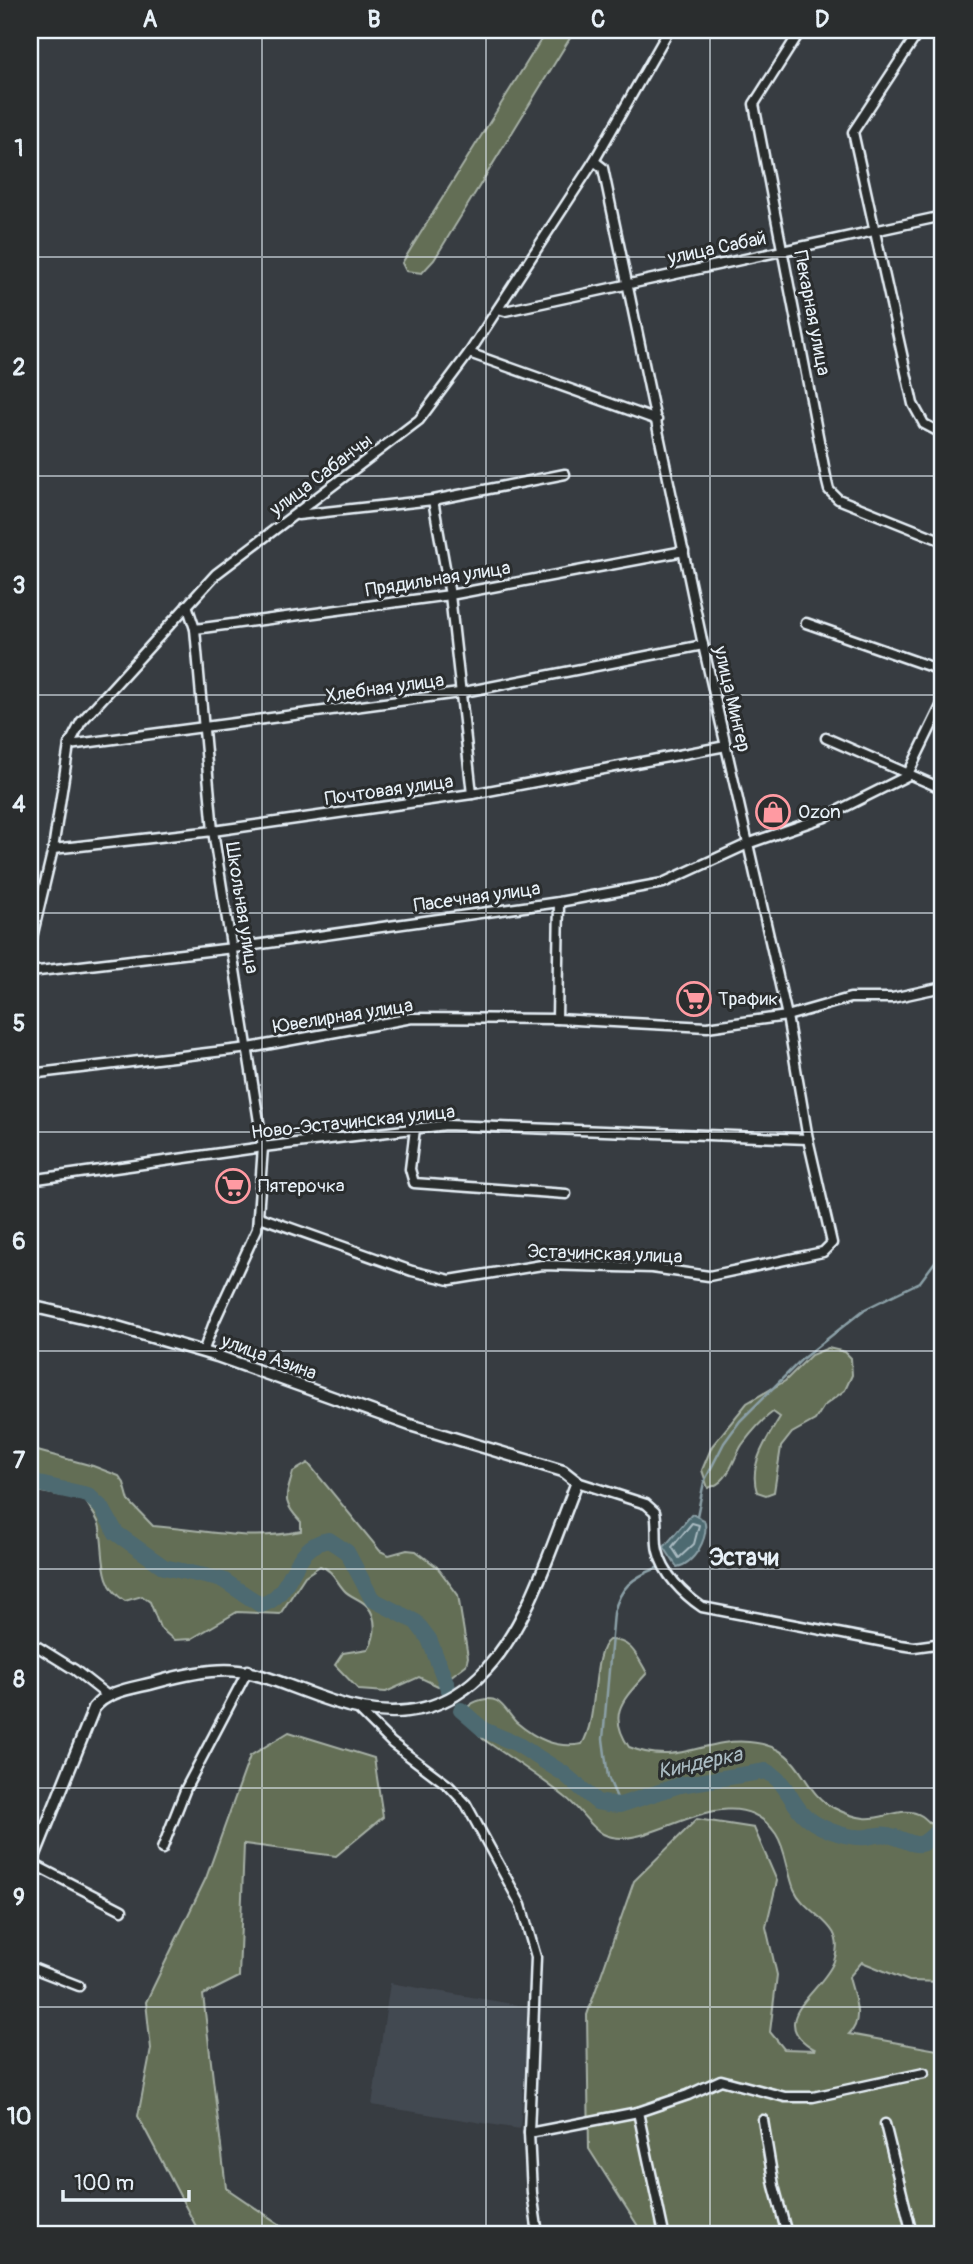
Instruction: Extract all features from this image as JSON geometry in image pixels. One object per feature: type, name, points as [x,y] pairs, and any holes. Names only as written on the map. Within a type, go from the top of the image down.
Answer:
[{"type":"street","name":"улица Сабанчы","points":[[30,946],[53,849],[69,745],[81,722],[216,574],[419,420],[469,353],[594,161],[669,30]]},
{"type":"street","name":"Пекарная улица","points":[[801,30],[754,104],[830,490],[838,499],[943,541]]},
{"type":"street","points":[[920,30],[853,132],[913,404],[924,424],[943,433]]},
{"type":"street","name":"улица Мингер","points":[[594,161],[603,168],[703,645],[788,1016],[808,1139],[833,1239],[831,1247]]},
{"type":"street","name":"улица Сабай","points":[[498,309],[505,311],[943,216]]},
{"type":"street","points":[[469,353],[657,420]]},
{"type":"street","points":[[295,516],[433,500],[565,474]]},
{"type":"street","points":[[433,500],[450,595],[472,794]]},
{"type":"street","name":"Прядильная улица","points":[[195,629],[450,595],[684,551]]},
{"type":"street","name":"Школьная улица","points":[[187,604],[195,629],[213,831],[249,1048],[262,1147],[260,1217],[244,1263],[215,1320],[203,1352]]},
{"type":"street","points":[[806,623],[943,671]]},
{"type":"street","name":"Хлебная улица","points":[[69,745],[459,693],[703,645]]},
{"type":"street","points":[[907,776],[943,702]]},
{"type":"street","points":[[827,738],[907,776],[943,789]]},
{"type":"street","name":"Почтовая улица","points":[[53,849],[213,831],[472,794],[726,746]]},
{"type":"street","name":"Пасечная улица","points":[[30,972],[233,948],[559,902],[663,883],[750,843],[825,817],[907,776]]},
{"type":"street","points":[[557,1019],[559,902]]},
{"type":"street","name":"Ювелирная улица","points":[[30,1074],[249,1048],[412,1018],[557,1019],[707,1027],[788,1016],[850,998],[892,998],[943,988]]},
{"type":"street","name":"Ново-Эстачинская улица","points":[[30,1180],[262,1147],[446,1125],[808,1139]]},
{"type":"street","points":[[415,1129],[410,1169],[414,1183],[566,1194]]},
{"type":"street","name":"Эстачинская улица","points":[[260,1217],[433,1278],[450,1280],[542,1265],[652,1268],[709,1276],[823,1252],[831,1247]]},
{"type":"street","name":"улица Азина","points":[[30,1306],[96,1321],[203,1352],[410,1425],[564,1471],[577,1482]]},
{"type":"street","points":[[122,1910],[31,1865],[94,1708],[108,1696],[195,1671],[227,1668],[248,1671],[359,1710],[387,1712],[432,1704],[464,1688],[491,1667],[518,1627],[577,1482],[646,1504],[655,1512],[658,1551],[674,1582],[686,1597],[702,1607],[900,1645],[915,1647],[943,1643]]},
{"type":"street","points":[[30,1642],[75,1670],[108,1696]]},
{"type":"street","points":[[162,1849],[186,1788],[248,1671]]},
{"type":"street","points":[[359,1710],[392,1743],[449,1786],[466,1804],[521,1905],[536,1958],[529,2133],[532,2193],[538,2234]]},
{"type":"street","points":[[30,1967],[79,1986]]},
{"type":"street","points":[[529,2133],[638,2112],[721,2080],[785,2097],[813,2096],[924,2073]]},
{"type":"street","points":[[638,2112],[664,2234]]},
{"type":"street","points":[[763,2120],[774,2186],[787,2234]]},
{"type":"street","points":[[885,2124],[912,2234]]},
{"type":"shaded area","points":[[390,1983],[529,2007],[520,2129],[372,2105]]},
{"type":"green space","points":[[547,30],[575,30],[434,260],[422,273],[406,271],[402,263]]},
{"type":"green space","points":[[828,1348],[845,1352],[851,1358],[852,1375],[845,1390],[824,1406],[815,1420],[792,1433],[781,1447],[774,1492],[766,1495],[757,1492],[755,1482],[760,1453],[780,1417],[773,1412],[756,1427],[742,1445],[721,1481],[708,1488],[702,1470],[712,1446],[747,1403],[785,1381],[811,1355]]},
{"type":"green space","points":[[30,1449],[119,1476],[129,1501],[153,1526],[245,1535],[301,1531],[301,1522],[290,1509],[287,1494],[293,1472],[308,1463],[380,1551],[389,1555],[407,1550],[416,1551],[437,1567],[458,1595],[468,1657],[466,1665],[438,1686],[419,1677],[386,1692],[359,1690],[335,1665],[343,1653],[368,1649],[374,1633],[373,1616],[365,1604],[346,1592],[331,1573],[320,1566],[305,1576],[280,1614],[237,1612],[191,1639],[174,1640],[160,1628],[150,1602],[142,1596],[125,1601],[110,1586],[104,1566],[99,1524],[85,1500],[30,1490]]},
{"type":"green space","points":[[609,1640],[617,1640],[628,1646],[647,1673],[621,1707],[619,1725],[629,1747],[662,1754],[733,1742],[768,1746],[782,1752],[792,1761],[822,1800],[834,1808],[864,1818],[900,1812],[915,1813],[925,1818],[941,1835],[943,1982],[909,1981],[862,1962],[849,1977],[857,2014],[854,2028],[849,2034],[943,2051],[943,2234],[643,2234],[589,2149],[587,2015],[634,1881],[697,1819],[754,1828],[777,1881],[766,1927],[777,1975],[770,2032],[784,2049],[816,2050],[801,2039],[794,2028],[795,2017],[828,1973],[837,1948],[831,1928],[807,1907],[794,1889],[779,1840],[760,1818],[742,1810],[722,1810],[701,1814],[641,1835],[623,1838],[608,1836],[593,1826],[565,1797],[483,1739],[474,1729],[467,1708],[477,1701],[489,1699],[500,1703],[516,1722],[539,1738],[555,1744],[582,1744],[591,1718],[600,1658],[603,1647]]},
{"type":"green space","points":[[289,1732],[374,1758],[383,1817],[336,1856],[244,1844],[239,1977],[203,1995],[226,2188],[294,2234],[200,2234],[138,2116],[151,2049],[146,2002],[206,1878],[250,1756]]},
{"type":"water","points":[[692,1514],[704,1520],[703,1542],[689,1561],[677,1567],[664,1547]]},
{"type":"waterway","points":[[697,1516],[704,1482],[724,1443],[740,1421],[802,1359],[865,1309],[920,1282],[943,1251]]},
{"type":"waterway","name":"Киндерка","points":[[30,1482],[88,1495],[102,1508],[116,1533],[164,1567],[223,1580],[261,1605],[272,1600],[281,1591],[306,1551],[329,1540],[347,1552],[372,1599],[416,1622],[429,1639],[448,1688]]},
{"type":"waterway","points":[[620,1805],[608,1777],[603,1739],[614,1613],[628,1584],[657,1568]]},
{"type":"waterway","name":"Киндерка","points":[[461,1710],[484,1730],[517,1744],[563,1773],[597,1802],[620,1805],[680,1785],[766,1771],[782,1784],[801,1812],[822,1827],[840,1834],[858,1837],[885,1834],[917,1844],[927,1840],[943,1825]]},
{"type":"place","name":"Ozon","points":[[773,812]]},
{"type":"place","name":"Трафик","points":[[694,999]]},
{"type":"place","name":"Пятерочка","points":[[233,1186]]},
{"type":"district","name":"Эстачи","points":[[744,1557]]}]
